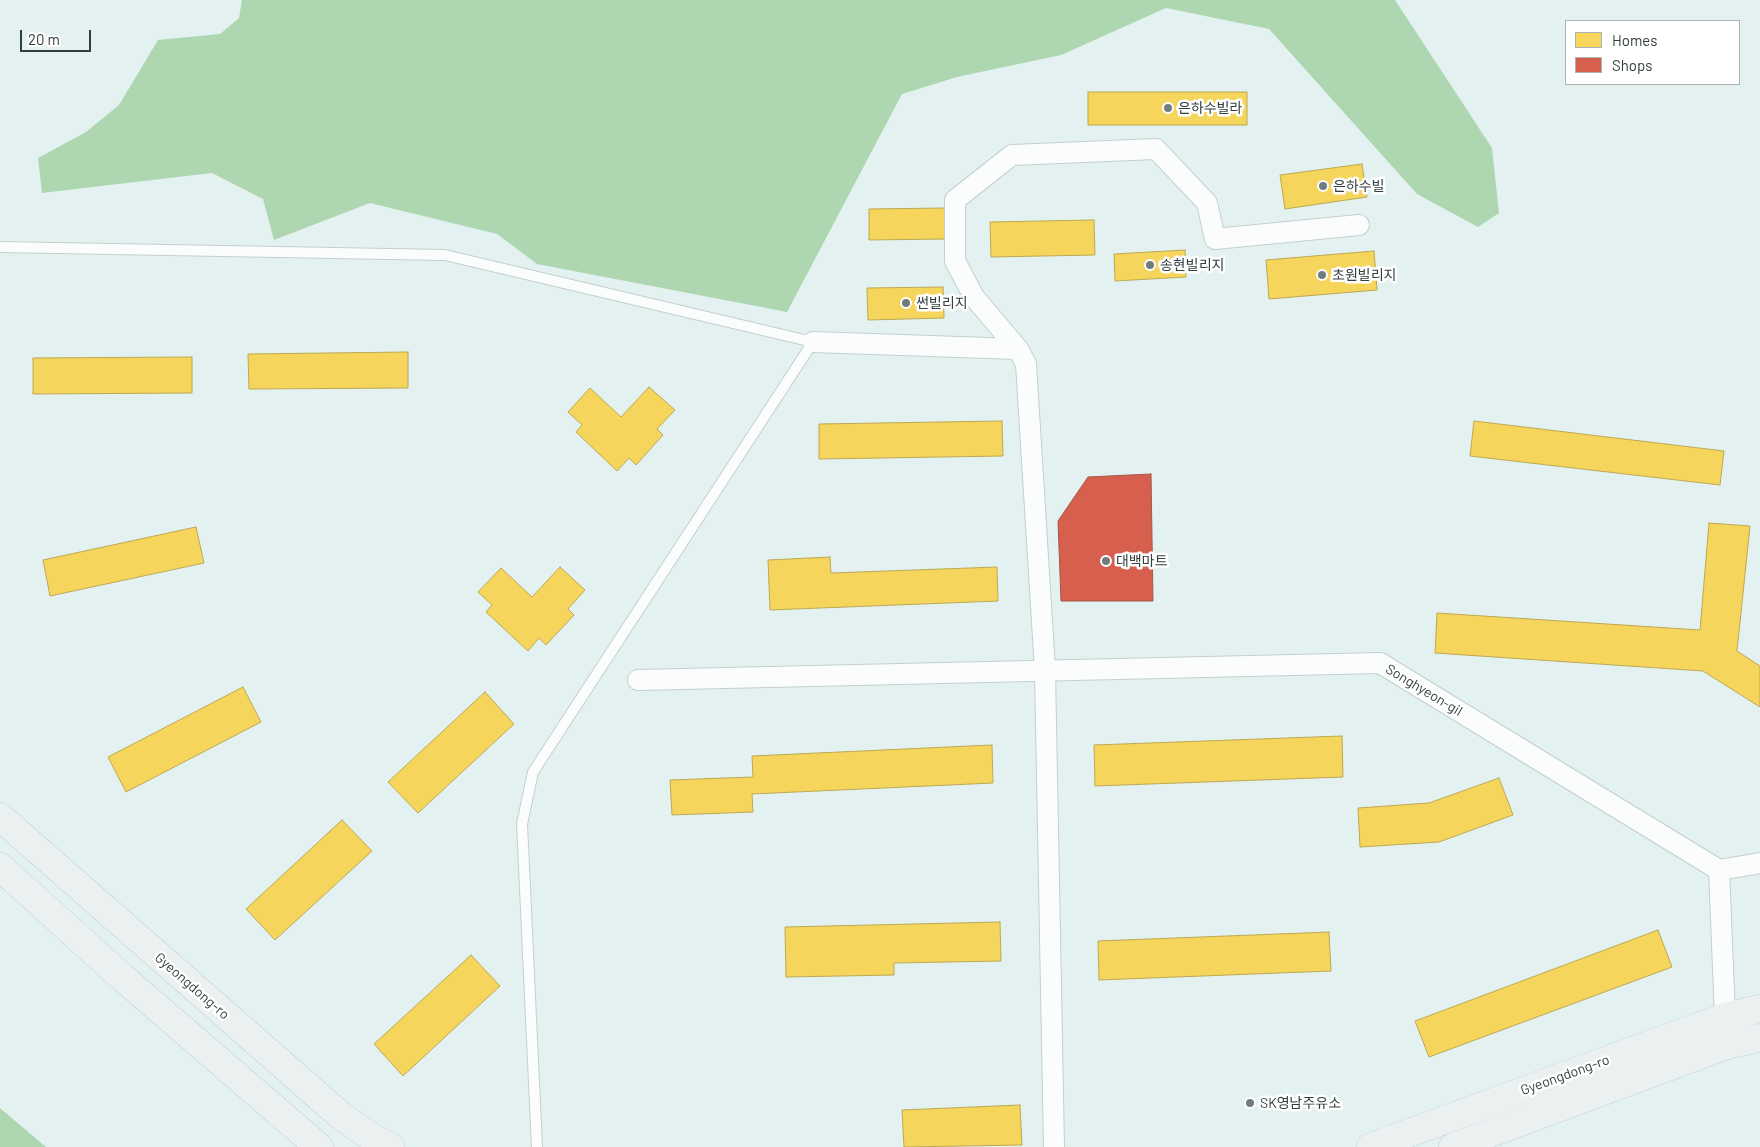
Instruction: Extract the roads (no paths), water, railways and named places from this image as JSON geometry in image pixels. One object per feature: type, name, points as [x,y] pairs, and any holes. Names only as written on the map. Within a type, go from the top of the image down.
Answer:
[{"type":"street","points":[[1054,1147],[1045,670],[1026,364],[1018,348],[974,297],[955,261],[955,200],[1012,156],[1156,149],[1207,203],[1215,239],[1359,225]]},
{"type":"street","points":[[813,342],[1018,348]]},
{"type":"street","name":"Songhyeon-gil","points":[[638,680],[1380,662],[1719,870]]},
{"type":"street","name":"Gyeongdong-ro","points":[[0,818],[340,1115],[370,1137],[390,1147]]},
{"type":"street","points":[[1726,1017],[1719,870],[1760,863]]},
{"type":"street","points":[[0,866],[123,978],[319,1147]]},
{"type":"street","name":"Gyeongdong-ro","points":[[1371,1147],[1726,1017],[1760,1009]]},
{"type":"street","name":"Gyeongdong-ro","points":[[1453,1147],[1730,1044],[1760,1038]]},
{"type":"lane","points":[[0,247],[445,255],[813,342],[533,772],[522,824],[537,1147]]},
{"type":"place","name":"은하수빌라","points":[[1168,108]]},
{"type":"place","name":"은하수빌","points":[[1323,186]]},
{"type":"place","name":"송현빌리지","points":[[1150,265]]},
{"type":"place","name":"초원빌리지","points":[[1322,275]]},
{"type":"place","name":"썬빌리지","points":[[906,303]]},
{"type":"place","name":"대백마트","points":[[1106,561]]},
{"type":"place","name":"SK영남주유소","points":[[1250,1103]]}]
